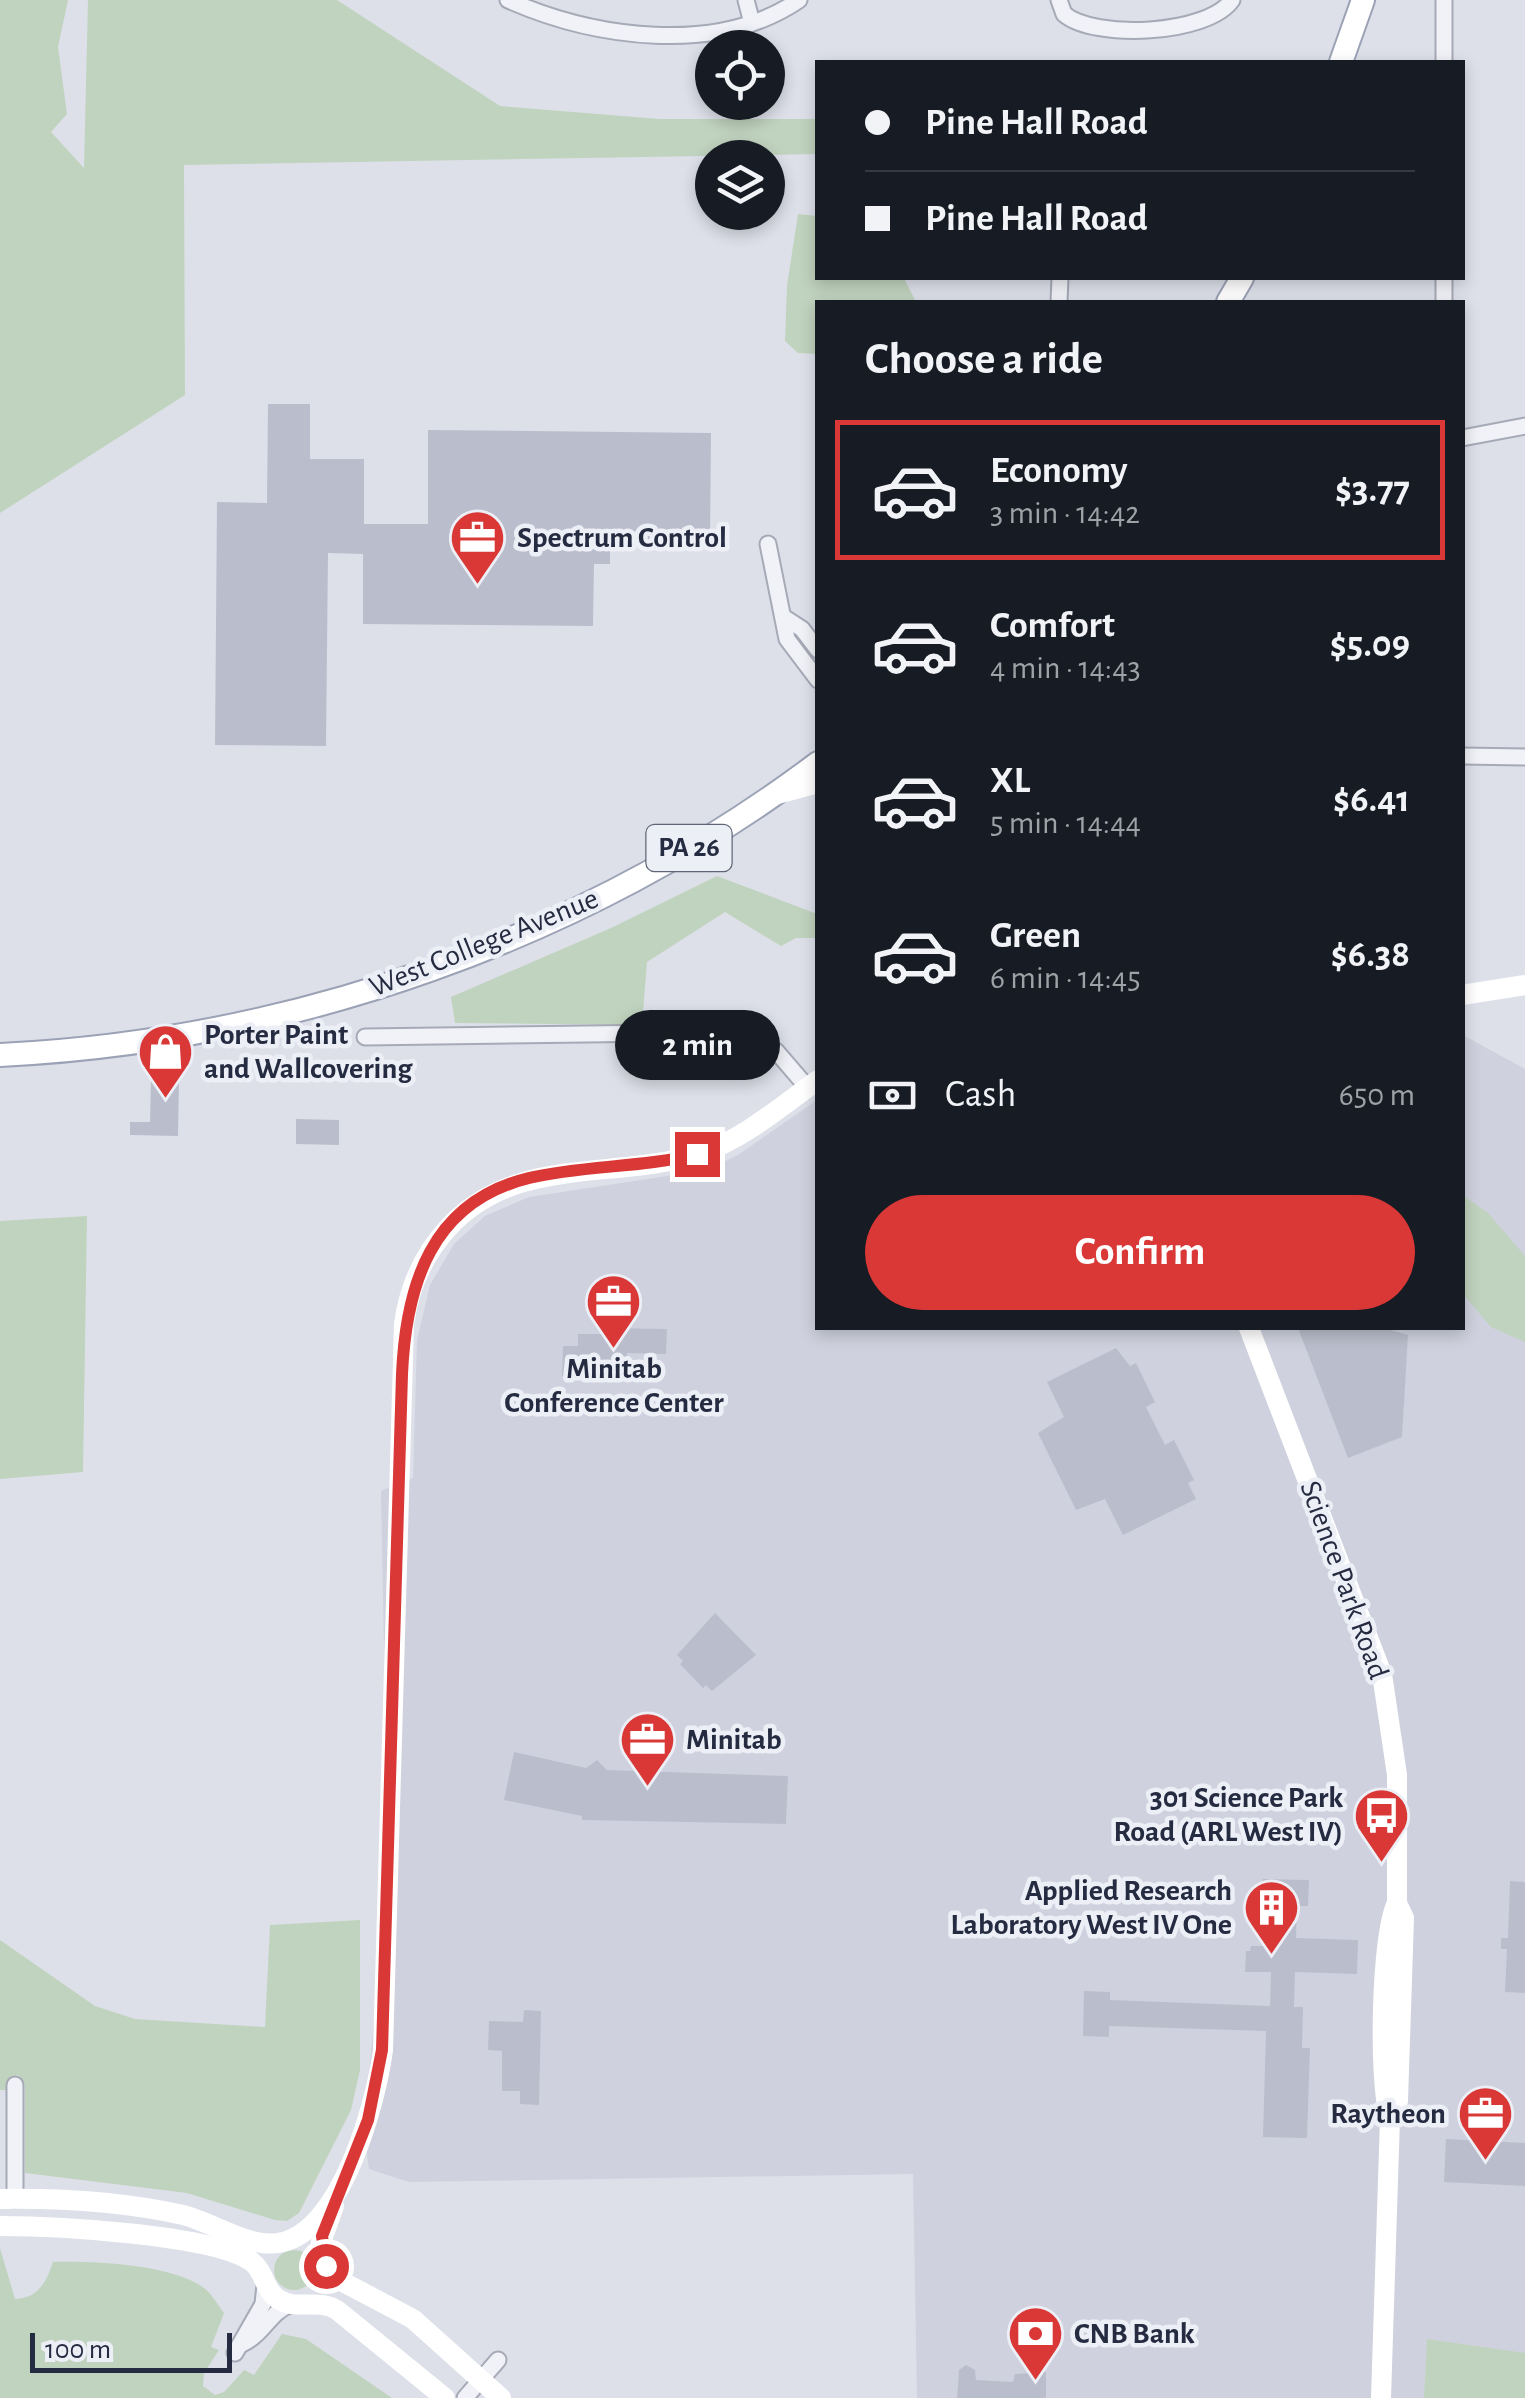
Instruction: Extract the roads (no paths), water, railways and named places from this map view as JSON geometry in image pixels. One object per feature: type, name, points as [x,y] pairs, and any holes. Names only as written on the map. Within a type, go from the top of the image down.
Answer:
[{"type":"main road","points":[[1342,60],[1363,0]]},
{"type":"main road","name":"West College Avenue","points":[[0,1055],[106,1047],[198,1032],[369,990],[565,915],[712,836],[815,764]]},
{"type":"street","points":[[508,0],[578,24],[650,34],[705,32],[752,22],[800,0]]},
{"type":"street","points":[[746,0],[752,22]]},
{"type":"street","points":[[1060,0],[1064,14],[1085,26],[1173,28],[1207,22],[1232,0]]},
{"type":"street","points":[[1444,0],[1444,60]]},
{"type":"street","points":[[1465,437],[1525,426]]},
{"type":"street","points":[[768,544],[787,638],[815,676]]},
{"type":"street","points":[[785,618],[802,629],[815,646]]},
{"type":"street","points":[[1465,756],[1525,758]]},
{"type":"street","points":[[775,795],[815,783]]},
{"type":"street","points":[[1465,994],[1525,985]]},
{"type":"street","points":[[338,2190],[303,2234],[266,2257],[263,2304],[239,2348],[258,2337],[280,2309],[300,2303],[323,2287],[322,2236],[368,2120],[382,2050],[404,1324],[418,1271],[455,1220],[500,1188],[550,1174],[697,1154],[735,1138],[812,1083],[776,1051],[742,1032],[365,1037]]},
{"type":"street","name":"Science Park Road","points":[[1250,1330],[1382,1674],[1397,1775],[1398,1903],[1404,1918],[1398,2101],[1390,2118],[1380,2398]]},
{"type":"street","points":[[10,2094],[7,2199],[148,2209],[207,2222],[264,2243],[309,2243],[340,2281],[413,2319],[501,2398]]},
{"type":"street","points":[[0,2226],[74,2228],[192,2244],[247,2259],[276,2298],[337,2310],[445,2398]]},
{"type":"street","points":[[465,2398],[498,2360]]},
{"type":"place","name":"Spectrum Control","points":[[478,587]]},
{"type":"place","name":"Porter Paint and Wallcovering","points":[[165,1101]]},
{"type":"place","name":"Minitab Conference Center","points":[[614,1350]]},
{"type":"place","name":"Minitab","points":[[647,1789]]},
{"type":"place","name":"301 Science Park Road (ARL West IV)","points":[[1382,1864]]},
{"type":"place","name":"Applied Research Laboratory West IV One","points":[[1271,1957]]},
{"type":"place","name":"Raytheon","points":[[1485,2163]]},
{"type":"place","name":"CNB Bank","points":[[1035,2383]]}]
